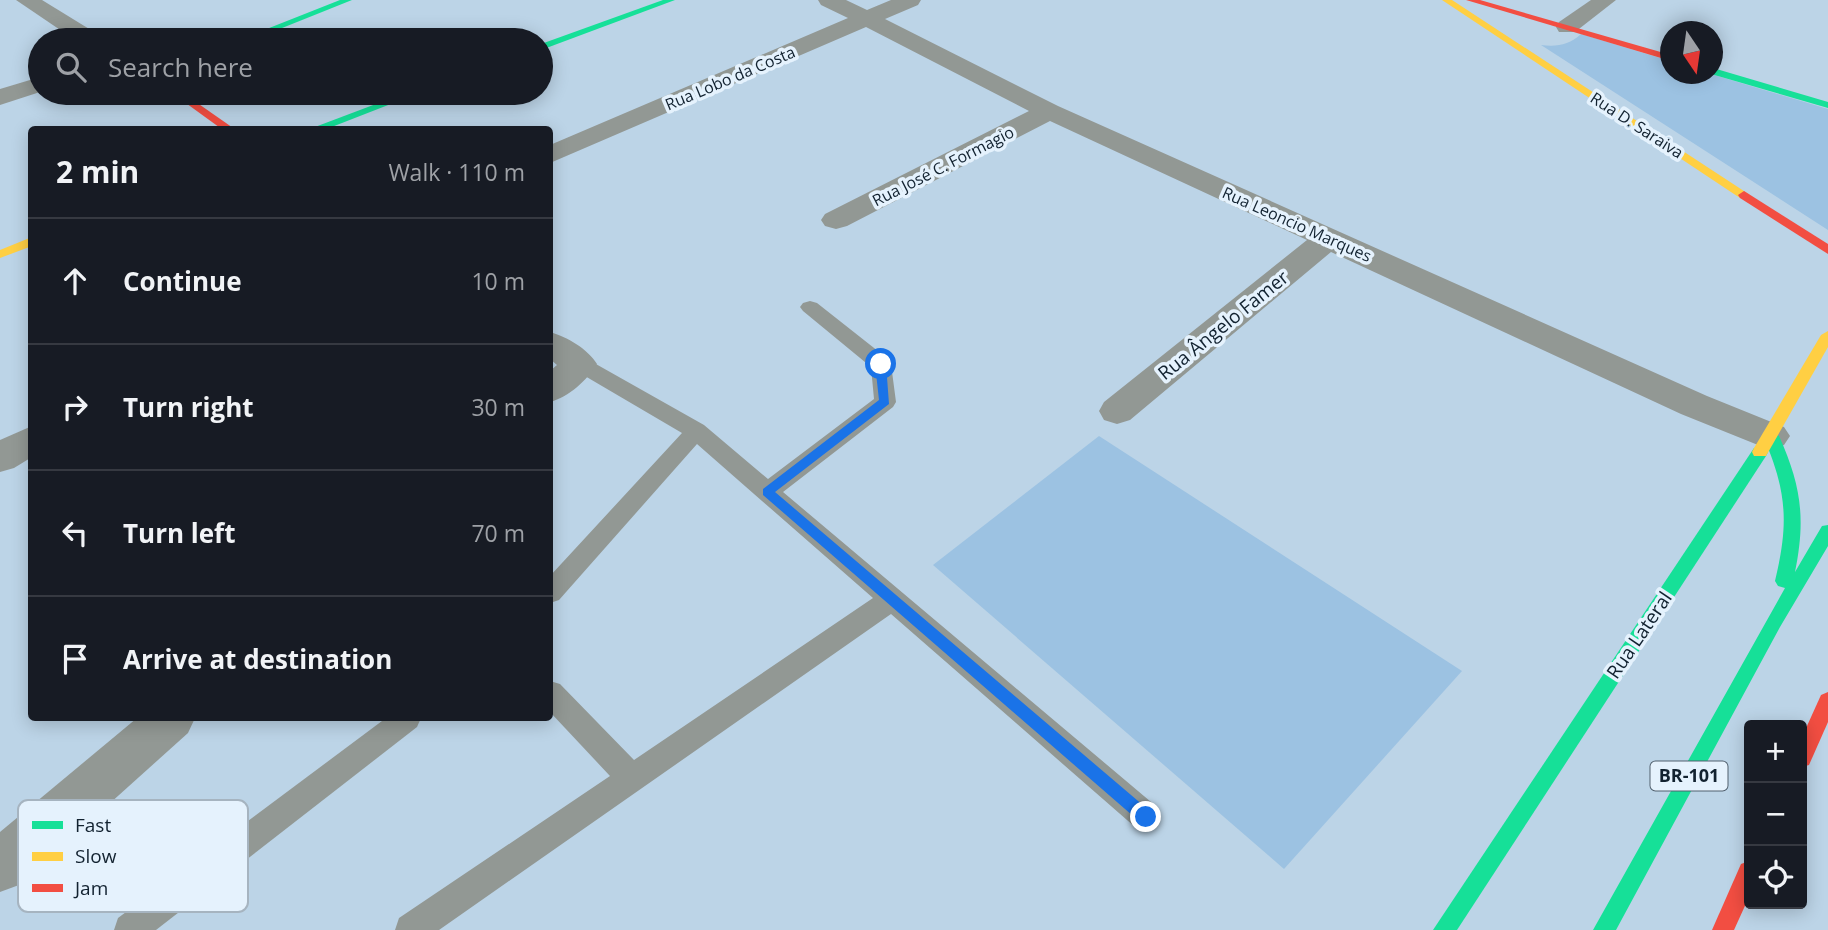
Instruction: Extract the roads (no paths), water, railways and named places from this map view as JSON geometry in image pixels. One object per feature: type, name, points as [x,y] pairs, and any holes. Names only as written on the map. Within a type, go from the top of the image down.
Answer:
[{"type":"main road","points":[[275,28],[348,0]]},
{"type":"main road","points":[[553,43],[671,0]]},
{"type":"main road","name":"Rua D. Saraiva","points":[[1446,0],[1828,250]]},
{"type":"main road","points":[[1470,0],[1554,36]]},
{"type":"main road","points":[[1554,36],[1504,38],[1507,27],[1515,24],[1554,36],[1660,56]]},
{"type":"main road","points":[[1723,74],[1828,105]]},
{"type":"main road","points":[[195,105],[225,126]]},
{"type":"main road","points":[[323,126],[381,105]]},
{"type":"main road","points":[[0,254],[28,243]]},
{"type":"main road","name":"Rua Lateral","points":[[1444,930],[1771,436],[1828,335]]},
{"type":"main road","points":[[1771,436],[1788,471],[1795,495],[1796,533],[1774,622]]},
{"type":"main road","name":"BR-101","points":[[1604,930],[1774,622],[1828,531]]},
{"type":"main road","points":[[1807,747],[1828,701]]},
{"type":"main road","points":[[1723,930],[1744,883]]},
{"type":"street","points":[[27,0],[72,28]]},
{"type":"street","name":"Rua Leoncio Marques","points":[[830,0],[1049,111],[1694,405],[1771,436]]},
{"type":"street","name":"Rua Lobo da Costa","points":[[553,155],[910,0]]},
{"type":"street","points":[[1554,36],[1605,0]]},
{"type":"street","points":[[0,97],[28,87]]},
{"type":"street","name":"Rua José C. Formagio","points":[[836,220],[1049,111]]},
{"type":"street","name":"Rua Ângelo Famer","points":[[1116,411],[1329,238]]},
{"type":"street","points":[[553,346],[580,364],[553,387]]},
{"type":"street","points":[[0,458],[28,441]]},
{"type":"street","points":[[76,800],[168,721]]},
{"type":"street","points":[[0,866],[18,850]]},
{"type":"lane","points":[[767,492],[885,402],[881,364],[810,307]]},
{"type":"lane","points":[[580,364],[696,432],[1146,817]]},
{"type":"lane","points":[[553,590],[696,432]]},
{"type":"lane","points":[[411,930],[892,599]]},
{"type":"lane","points":[[553,696],[632,779]]},
{"type":"lane","points":[[248,840],[404,721]]},
{"type":"lane","points":[[130,930],[154,912]]}]
